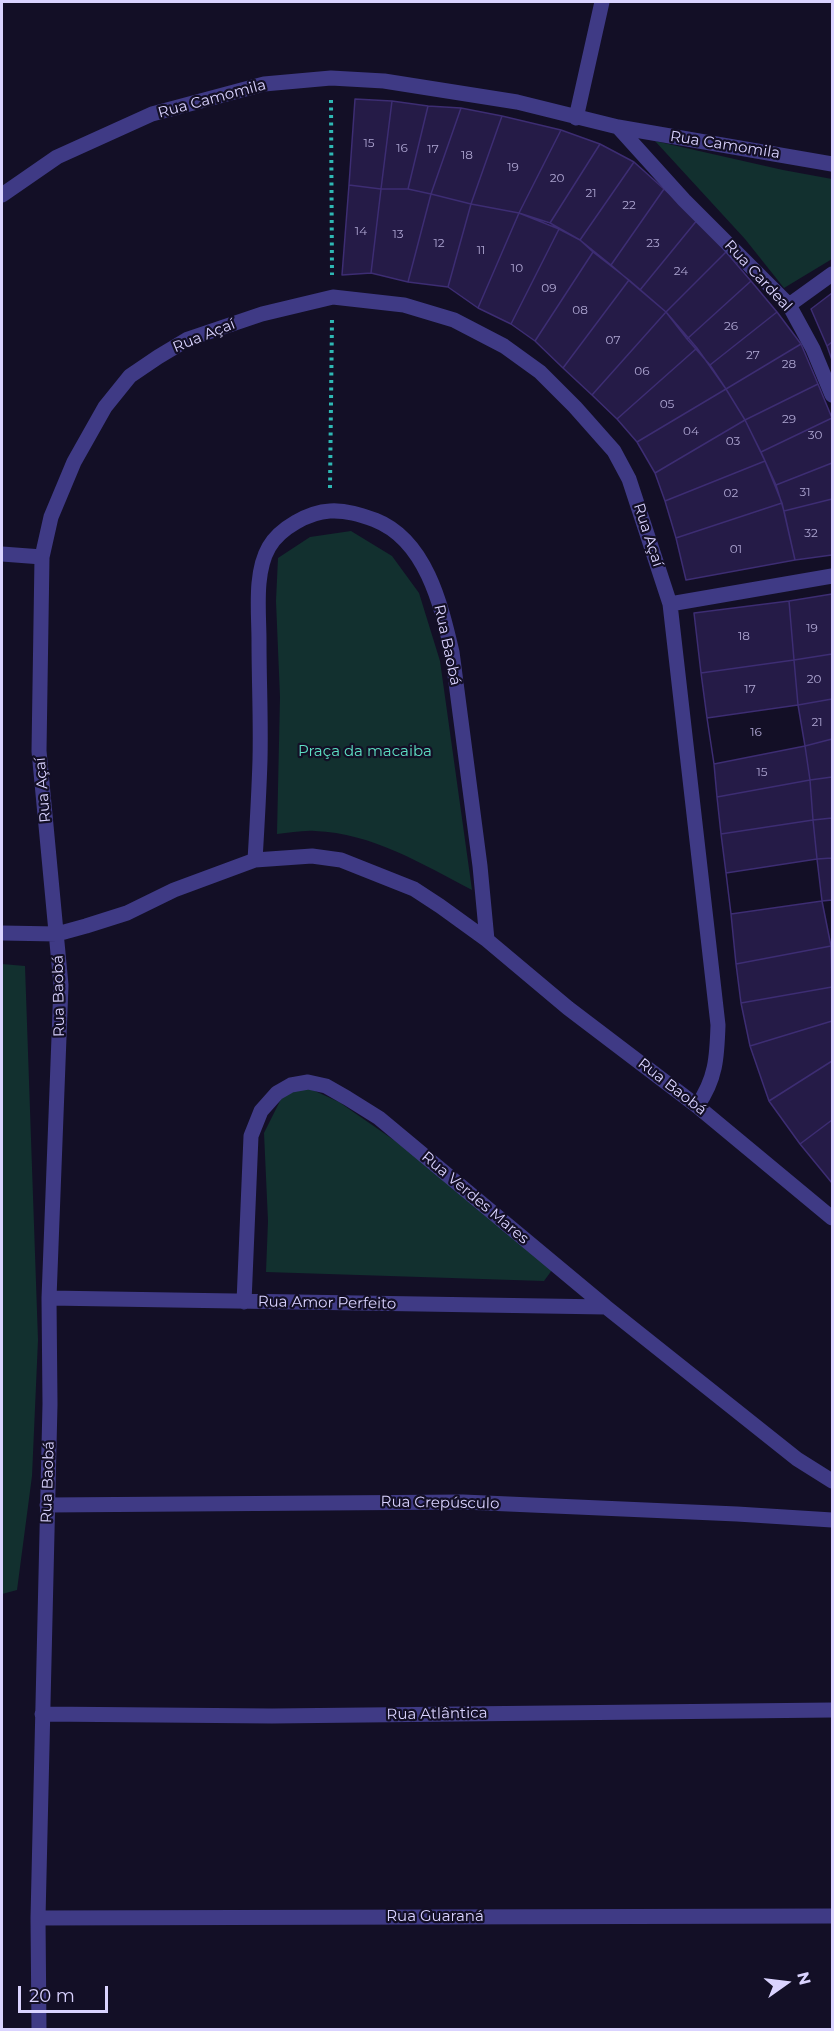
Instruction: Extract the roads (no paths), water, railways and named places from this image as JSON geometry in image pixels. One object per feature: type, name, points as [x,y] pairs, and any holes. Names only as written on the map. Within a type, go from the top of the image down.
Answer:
[{"type":"street","points":[[576,118],[602,2]]},
{"type":"street","name":"Rua Camomila","points":[[2,195],[57,157],[152,114],[264,84],[331,78],[384,81],[517,102],[618,128],[832,164]]},
{"type":"street","name":"Rua Cardeal","points":[[618,128],[684,200],[789,305],[813,350],[832,395]]},
{"type":"street","points":[[789,305],[832,274]]},
{"type":"street","name":"Rua Açaí","points":[[57,934],[39,751],[42,557],[51,517],[74,462],[105,407],[130,376],[188,339],[262,314],[333,297],[404,305],[454,320],[504,346],[540,372],[576,407],[614,450],[642,512],[670,604],[718,1025],[718,1045],[712,1080],[697,1106]]},
{"type":"street","name":"Rua Baobá","points":[[255,860],[260,760],[259,602],[261,568],[269,546],[288,527],[311,515],[330,511],[357,514],[387,525],[410,546],[430,578],[444,619],[452,652],[487,940]]},
{"type":"street","points":[[2,554],[42,557]]},
{"type":"street","points":[[670,604],[832,576]]},
{"type":"street","name":"Rua Baobá","points":[[2,933],[57,934],[127,913],[174,890],[255,860],[312,856],[351,864],[414,889],[487,940],[568,1008],[697,1106],[832,1218]]},
{"type":"street","name":"Rua Baobá","points":[[39,2030],[38,1918],[50,1404],[49,1298],[61,985],[57,934]]},
{"type":"street","name":"Rua Verdes Mares","points":[[244,1302],[251,1136],[261,1111],[277,1093],[291,1084],[309,1082],[326,1086],[379,1118],[606,1307],[797,1459],[832,1481]]},
{"type":"street","name":"Rua Amor Perfeito","points":[[49,1298],[606,1307]]},
{"type":"street","name":"Rua Crepúsculo","points":[[47,1505],[463,1502],[832,1520]]},
{"type":"street","points":[[831,1710],[832,1694]]},
{"type":"street","name":"Rua Atlântica","points":[[42,1714],[272,1716],[831,1710]]},
{"type":"street","name":"Rua Guaraná","points":[[38,1918],[832,1916]]},
{"type":"park label","name":"Praça da macaiba","points":[[365,752]]}]
